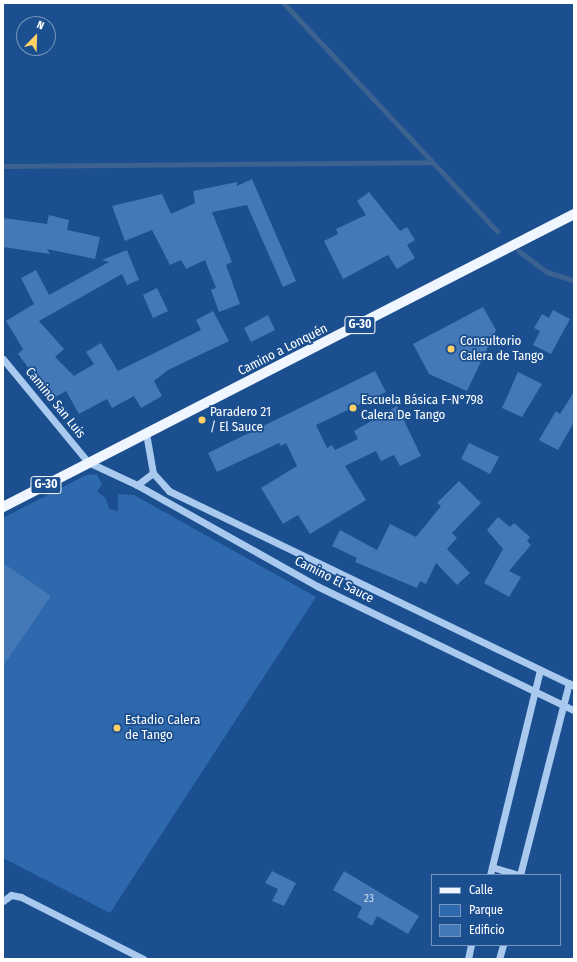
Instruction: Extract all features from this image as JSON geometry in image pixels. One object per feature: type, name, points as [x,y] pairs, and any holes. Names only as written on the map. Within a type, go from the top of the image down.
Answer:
[{"type":"main road","name":"Camino a Lonquén","points":[[3,507],[88,462],[574,214]]},
{"type":"street","name":"Camino San Luis","points":[[3,358],[88,462]]},
{"type":"street","points":[[137,485],[153,473],[146,433]]},
{"type":"street","name":"Camino El Sauce","points":[[88,462],[137,485],[317,586],[574,710]]},
{"type":"street","name":"Camino El Sauce","points":[[153,473],[169,491],[571,685]]},
{"type":"street","points":[[490,874],[540,670]]},
{"type":"street","points":[[520,874],[564,705],[571,685]]},
{"type":"street","points":[[492,867],[516,874]]},
{"type":"street","points":[[3,901],[11,895],[21,897],[143,959]]},
{"type":"street","points":[[468,959],[471,946]]},
{"type":"street","points":[[499,959],[503,946]]},
{"type":"green space","name":"Estadio Calera de Tango","points":[[97,474],[102,485],[97,491],[106,499],[109,509],[118,511],[118,494],[134,495],[316,597],[110,913],[3,858],[3,518],[86,475]]},
{"type":"building","points":[[252,179],[296,281],[283,287],[247,205],[212,212],[232,262],[226,265],[240,304],[219,312],[211,290],[216,288],[205,260],[186,269],[181,260],[170,265],[152,230],[125,241],[112,206],[162,194],[171,214],[195,203],[193,191],[237,182],[237,186]]},
{"type":"building","points":[[369,192],[400,231],[407,227],[415,240],[407,245],[415,258],[397,269],[388,255],[343,279],[324,241],[338,234],[336,229],[366,215],[357,201]]},
{"type":"building","points":[[49,215],[69,220],[67,230],[100,237],[95,259],[47,249],[50,254],[3,247],[3,218],[47,224]]},
{"type":"building","points":[[127,250],[139,280],[127,285],[122,274],[39,321],[64,349],[55,357],[74,376],[94,364],[86,352],[101,343],[118,371],[201,330],[196,320],[213,311],[229,341],[168,370],[154,381],[162,396],[141,408],[134,396],[112,408],[107,399],[79,414],[66,391],[52,399],[18,354],[23,349],[6,321],[34,304],[21,278],[36,270],[49,295],[109,262],[102,260]]},
{"type":"building","points":[[157,288],[168,311],[153,318],[143,295]]},
{"type":"building","name":"Consultorio Calera de Tango","points":[[483,307],[496,330],[467,391],[429,374],[413,344]]},
{"type":"building","points":[[553,310],[570,319],[551,354],[533,345],[540,331],[534,328],[542,314],[549,318]]},
{"type":"building","points":[[268,315],[275,330],[251,342],[244,328]]},
{"type":"building","points":[[375,371],[386,392],[316,425],[327,448],[332,445],[335,450],[358,439],[354,431],[397,406],[421,456],[400,466],[394,455],[381,461],[376,451],[345,466],[366,500],[310,534],[298,515],[283,524],[261,488],[297,466],[286,443],[281,446],[279,443],[217,472],[208,453]]},
{"type":"building","points":[[518,372],[542,384],[522,417],[502,408]]},
{"type":"building","points":[[574,392],[574,422],[558,450],[539,440],[556,411],[560,414]]},
{"type":"building","points":[[469,443],[499,457],[490,474],[461,459]]},
{"type":"building","points":[[459,481],[481,503],[452,533],[457,538],[447,549],[470,573],[457,585],[436,563],[426,584],[420,581],[417,588],[355,562],[357,558],[332,546],[340,530],[377,550],[390,524],[416,537],[441,506],[437,503]]},
{"type":"building","points":[[498,517],[510,527],[514,523],[530,537],[527,541],[531,545],[509,571],[521,577],[509,597],[484,583],[503,549],[487,530]]},
{"type":"building","points":[[3,563],[51,596],[3,666]]},
{"type":"building","points":[[272,871],[296,883],[284,906],[272,901],[278,889],[265,883]]},
{"type":"building","points":[[344,871],[419,916],[408,934],[377,916],[372,926],[357,917],[362,907],[333,890]]},
{"type":"waterway","points":[[284,3],[497,231]]},
{"type":"waterway","points":[[3,166],[432,162]]},
{"type":"waterway","points":[[519,251],[547,272],[574,280]]},
{"type":"place","name":"Consultorio Calera de Tango","points":[[451,349]]},
{"type":"place","name":"Escuela Básica F-N°798 Calera De Tango","points":[[353,408]]},
{"type":"place","name":"Paradero 21 / El Sauce","points":[[202,420]]},
{"type":"place","name":"Estadio Calera de Tango","points":[[117,728]]}]
